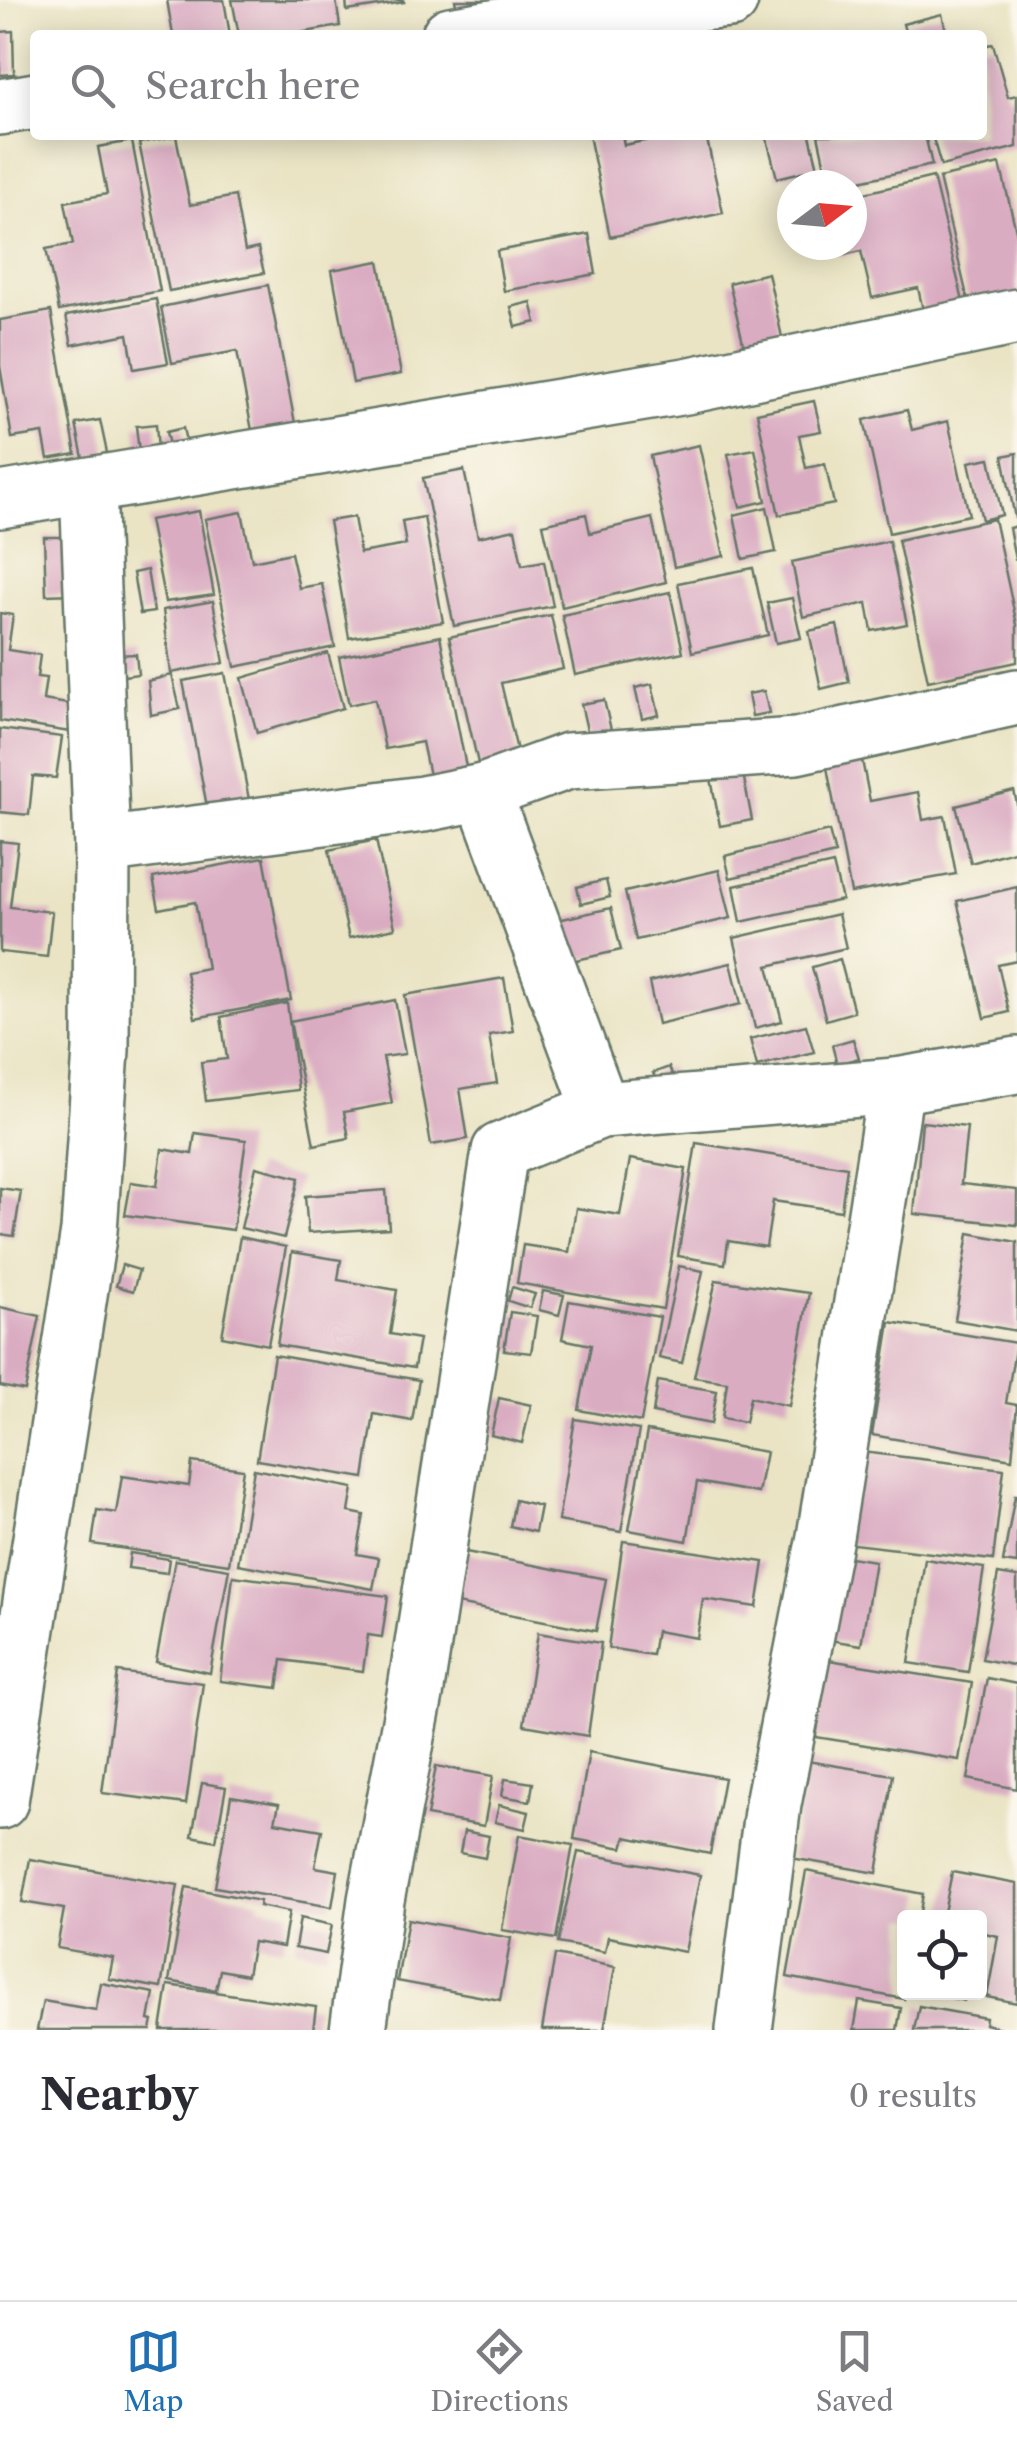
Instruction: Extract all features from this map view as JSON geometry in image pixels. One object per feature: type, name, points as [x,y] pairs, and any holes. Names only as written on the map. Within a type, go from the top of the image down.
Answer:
[{"type":"street","points":[[481,30],[730,0]]},
{"type":"street","points":[[0,107],[30,103]]},
{"type":"street","points":[[0,500],[686,386],[1017,317]]},
{"type":"street","points":[[0,1801],[89,1231],[100,1050],[102,846],[88,486]]},
{"type":"street","points":[[102,846],[423,804],[483,792],[568,761],[796,746],[1017,697]]},
{"type":"street","points":[[483,792],[601,1110]]},
{"type":"street","points":[[358,2030],[500,1152],[601,1110],[896,1086],[1017,1064]]},
{"type":"street","points":[[744,2030],[772,1804],[826,1537],[896,1086]]},
{"type":"building","points":[[167,0],[224,0],[229,30],[172,30]]},
{"type":"building","points":[[232,0],[336,0],[340,26],[317,30],[238,30]]},
{"type":"building","points":[[346,0],[403,0],[404,2],[347,11]]},
{"type":"building","points":[[455,0],[485,0],[488,10],[458,16]]},
{"type":"building","points":[[942,14],[946,30],[905,30],[903,24]]},
{"type":"building","points":[[13,31],[14,74],[0,75],[0,32]]},
{"type":"building","points":[[993,44],[1008,97],[1017,95],[1017,147],[941,166],[933,140],[987,140],[987,45]]},
{"type":"building","points":[[177,140],[190,205],[235,196],[245,251],[258,248],[264,273],[169,291],[139,143]]},
{"type":"building","points":[[590,140],[623,140],[624,145],[649,140],[707,140],[723,213],[610,237]]},
{"type":"building","points":[[767,140],[811,140],[818,168],[777,170],[777,178]]},
{"type":"building","points":[[819,140],[926,140],[932,165],[867,179],[867,170],[826,170]]},
{"type":"building","points":[[132,141],[160,291],[59,311],[46,249],[73,244],[65,202],[107,194],[98,147]]},
{"type":"building","points":[[1000,164],[1017,235],[1017,303],[971,313],[939,178]]},
{"type":"building","points":[[933,177],[968,322],[928,332],[918,288],[872,298],[863,260],[867,260],[867,192]]},
{"type":"building","points":[[589,234],[596,274],[504,291],[497,251]]},
{"type":"building","points":[[379,261],[401,374],[353,383],[332,270]]},
{"type":"building","points":[[768,273],[785,351],[747,359],[729,283]]},
{"type":"building","points":[[268,285],[296,428],[253,436],[237,351],[172,363],[161,307]]},
{"type":"building","points":[[156,299],[168,363],[134,369],[128,334],[72,345],[66,316]]},
{"type":"building","points":[[531,302],[536,322],[516,327],[511,307]]},
{"type":"building","points":[[51,311],[76,454],[48,459],[43,433],[12,438],[0,366],[0,320]]},
{"type":"building","points":[[814,401],[821,431],[799,435],[806,468],[825,464],[834,504],[779,515],[757,413]]},
{"type":"building","points":[[907,410],[912,430],[948,421],[969,515],[889,533],[864,420]]},
{"type":"building","points":[[100,420],[107,453],[83,458],[76,424]]},
{"type":"building","points":[[156,424],[158,450],[139,452],[136,426]]},
{"type":"building","points":[[183,428],[188,450],[171,454],[166,432]]},
{"type":"building","points":[[699,445],[724,556],[674,567],[650,456]]},
{"type":"building","points":[[755,449],[766,501],[740,507],[728,454]]},
{"type":"building","points":[[1017,453],[1017,517],[1015,518],[1003,456]]},
{"type":"building","points":[[990,458],[1002,515],[982,520],[969,462]]},
{"type":"building","points":[[464,470],[478,537],[515,529],[522,565],[544,561],[553,606],[454,626],[423,478]]},
{"type":"building","points":[[767,507],[776,552],[743,559],[734,515]]},
{"type":"building","points":[[199,511],[214,595],[165,602],[149,520]]},
{"type":"building","points":[[242,512],[252,561],[291,553],[299,588],[322,584],[335,647],[235,667],[205,519]]},
{"type":"building","points":[[586,514],[590,533],[652,518],[666,582],[562,607],[543,524]]},
{"type":"building","points":[[354,517],[360,553],[406,545],[402,521],[424,517],[443,622],[349,638],[329,521]]},
{"type":"building","points":[[994,519],[1017,625],[1017,662],[928,681],[898,540]]},
{"type":"building","points":[[1017,526],[1017,559],[1015,559],[1009,528]]},
{"type":"building","points":[[44,537],[73,537],[74,594],[46,595]]},
{"type":"building","points":[[889,541],[907,624],[872,631],[867,603],[803,617],[792,562]]},
{"type":"building","points":[[753,568],[768,635],[692,652],[678,583]]},
{"type":"building","points":[[147,570],[154,612],[140,614],[133,573]]},
{"type":"building","points":[[670,592],[683,652],[575,675],[562,615]]},
{"type":"building","points":[[792,598],[801,638],[776,643],[767,603]]},
{"type":"building","points":[[213,601],[224,663],[171,673],[163,610]]},
{"type":"building","points":[[0,613],[13,615],[8,650],[40,655],[37,677],[46,678],[43,700],[74,705],[70,732],[0,721]]},
{"type":"building","points":[[551,615],[563,669],[501,683],[520,763],[480,772],[449,637]]},
{"type":"building","points":[[837,625],[849,682],[821,689],[809,631]]},
{"type":"building","points":[[440,636],[468,777],[431,785],[422,742],[385,749],[375,699],[349,705],[339,657]]},
{"type":"building","points":[[328,653],[343,708],[257,733],[242,678]]},
{"type":"building","points":[[136,654],[138,674],[117,677],[115,655]]},
{"type":"building","points":[[225,673],[250,805],[208,812],[183,681]]},
{"type":"building","points":[[172,675],[180,709],[151,715],[148,681]]},
{"type":"building","points":[[652,684],[659,715],[642,719],[635,688]]},
{"type":"building","points":[[764,691],[769,713],[752,716],[748,694]]},
{"type":"building","points":[[604,700],[615,747],[592,752],[581,704]]},
{"type":"building","points":[[0,729],[62,737],[56,778],[33,776],[29,815],[0,812]]},
{"type":"building","points":[[860,750],[870,801],[918,792],[923,820],[945,816],[956,874],[851,893],[825,757]]},
{"type":"building","points":[[741,763],[752,820],[720,826],[709,768]]},
{"type":"building","points":[[1014,791],[1017,850],[971,863],[956,806]]},
{"type":"building","points":[[829,831],[835,854],[730,878],[725,856]]},
{"type":"building","points":[[376,840],[395,928],[349,938],[329,850]]},
{"type":"building","points":[[0,841],[18,843],[10,907],[52,912],[47,957],[0,952]]},
{"type":"building","points":[[264,857],[291,1000],[195,1018],[186,972],[207,968],[195,902],[159,909],[153,878]]},
{"type":"building","points":[[833,864],[842,900],[741,922],[734,886]]},
{"type":"building","points":[[719,870],[731,918],[636,940],[625,892]]},
{"type":"building","points":[[606,880],[610,897],[581,904],[577,887]]},
{"type":"building","points":[[1017,887],[1017,961],[998,965],[1009,1012],[985,1018],[957,901]]},
{"type":"building","points":[[611,908],[621,950],[559,964],[549,922]]},
{"type":"building","points":[[838,914],[846,948],[768,966],[782,1021],[755,1028],[734,938]]},
{"type":"building","points":[[840,959],[854,1012],[826,1020],[812,967]]},
{"type":"building","points":[[731,963],[741,1004],[658,1024],[649,982]]},
{"type":"building","points":[[504,978],[513,1031],[489,1035],[497,1083],[460,1089],[468,1139],[431,1145],[405,995]]},
{"type":"building","points":[[395,1000],[405,1054],[383,1057],[392,1103],[344,1112],[349,1138],[314,1145],[290,1021]]},
{"type":"building","points":[[287,1003],[298,1090],[206,1101],[201,1062],[227,1059],[221,1017]]},
{"type":"building","points":[[806,1025],[814,1052],[757,1066],[750,1039]]},
{"type":"building","points":[[853,1039],[859,1058],[837,1064],[832,1045]]},
{"type":"building","points":[[669,1067],[674,1079],[658,1084],[653,1073]]},
{"type":"building","points":[[922,1122],[967,1127],[961,1184],[1017,1190],[1017,1225],[914,1214]]},
{"type":"building","points":[[195,1133],[246,1140],[233,1230],[125,1215],[131,1182],[157,1186],[162,1149],[192,1154]]},
{"type":"building","points":[[696,1143],[847,1167],[841,1211],[773,1201],[766,1247],[728,1241],[725,1264],[678,1256]]},
{"type":"building","points":[[630,1159],[686,1169],[663,1309],[517,1283],[523,1245],[569,1252],[576,1208],[620,1215]]},
{"type":"building","points":[[256,1167],[299,1178],[284,1238],[241,1228]]},
{"type":"building","points":[[0,1188],[21,1191],[14,1236],[0,1234]]},
{"type":"building","points":[[386,1190],[389,1228],[308,1233],[305,1196]]},
{"type":"building","points":[[969,1233],[1017,1242],[1017,1331],[955,1320]]},
{"type":"building","points":[[240,1237],[286,1247],[268,1345],[222,1336]]},
{"type":"building","points":[[292,1252],[341,1260],[338,1280],[397,1290],[390,1334],[419,1339],[414,1368],[277,1345]]},
{"type":"building","points":[[122,1265],[139,1270],[133,1291],[116,1286]]},
{"type":"building","points":[[679,1266],[703,1271],[682,1363],[659,1358]]},
{"type":"building","points":[[716,1280],[809,1293],[789,1406],[750,1397],[745,1422],[722,1418],[727,1382],[694,1377]]},
{"type":"building","points":[[512,1287],[535,1294],[530,1308],[508,1301]]},
{"type":"building","points":[[543,1291],[564,1295],[559,1315],[539,1310]]},
{"type":"building","points":[[569,1301],[660,1317],[641,1422],[579,1410],[591,1345],[562,1339]]},
{"type":"building","points":[[0,1307],[40,1316],[25,1391],[0,1386]]},
{"type":"building","points":[[510,1312],[537,1316],[531,1353],[504,1350]]},
{"type":"building","points":[[890,1322],[1016,1343],[1006,1403],[1017,1405],[1012,1459],[872,1435]]},
{"type":"building","points":[[274,1355],[419,1380],[412,1421],[374,1414],[364,1478],[257,1460]]},
{"type":"building","points":[[658,1381],[717,1391],[711,1424],[653,1413]]},
{"type":"building","points":[[499,1398],[531,1405],[522,1443],[491,1435]]},
{"type":"building","points":[[575,1419],[639,1430],[621,1532],[558,1521]]},
{"type":"building","points":[[647,1431],[766,1452],[758,1493],[697,1482],[687,1541],[629,1530]]},
{"type":"building","points":[[854,1451],[1004,1469],[993,1560],[844,1543]]},
{"type":"building","points":[[192,1462],[243,1469],[229,1564],[92,1544],[97,1510],[116,1513],[122,1476],[189,1486]]},
{"type":"building","points":[[254,1469],[353,1488],[349,1512],[364,1515],[357,1554],[379,1558],[373,1589],[238,1564]]},
{"type":"building","points":[[1017,1495],[1017,1564],[1003,1562]]},
{"type":"building","points":[[515,1500],[540,1506],[535,1532],[510,1526]]},
{"type":"building","points":[[623,1541],[764,1562],[757,1607],[703,1599],[697,1638],[656,1631],[652,1655],[608,1648]]},
{"type":"building","points":[[466,1552],[606,1579],[596,1631],[457,1604]]},
{"type":"building","points":[[130,1553],[169,1559],[167,1573],[128,1568]]},
{"type":"building","points":[[844,1556],[875,1561],[861,1645],[829,1640]]},
{"type":"building","points":[[925,1559],[984,1568],[968,1672],[909,1663]]},
{"type":"building","points":[[175,1560],[229,1569],[210,1673],[156,1662]]},
{"type":"building","points":[[998,1574],[1017,1577],[1017,1666],[982,1659]]},
{"type":"building","points":[[233,1576],[388,1596],[382,1637],[368,1635],[363,1671],[282,1660],[278,1688],[220,1681]]},
{"type":"building","points":[[538,1633],[601,1643],[588,1736],[524,1725]]},
{"type":"building","points":[[829,1660],[972,1683],[959,1760],[816,1737]]},
{"type":"building","points":[[118,1672],[203,1683],[186,1804],[102,1793]]},
{"type":"building","points":[[987,1678],[1017,1684],[1017,1789],[968,1779]]},
{"type":"building","points":[[589,1752],[724,1778],[710,1854],[626,1837],[623,1848],[574,1839]]},
{"type":"building","points":[[807,1761],[893,1775],[877,1873],[791,1858]]},
{"type":"building","points":[[436,1766],[493,1776],[484,1826],[427,1816]]},
{"type":"building","points":[[505,1779],[533,1783],[530,1801],[502,1796]]},
{"type":"building","points":[[202,1783],[226,1787],[216,1841],[192,1836]]},
{"type":"building","points":[[231,1796],[279,1804],[275,1822],[322,1830],[315,1867],[338,1871],[332,1907],[215,1887]]},
{"type":"building","points":[[499,1805],[529,1812],[525,1829],[495,1822]]},
{"type":"building","points":[[464,1831],[489,1836],[485,1858],[460,1853]]},
{"type":"building","points":[[519,1835],[573,1845],[556,1939],[502,1930]]},
{"type":"building","points":[[578,1852],[700,1875],[685,1952],[608,1937],[605,1952],[558,1943]]},
{"type":"building","points":[[30,1859],[178,1885],[161,1988],[109,1979],[113,1958],[57,1948],[64,1909],[22,1902]]},
{"type":"building","points":[[806,1871],[923,1894],[920,1910],[897,1910],[897,1998],[787,1977]]},
{"type":"building","points":[[952,1872],[1017,1884],[1017,2003],[987,1997],[998,1936],[987,1934],[987,1910],[945,1910]]},
{"type":"building","points":[[186,1887],[260,1901],[259,1906],[289,1912],[283,1947],[253,1942],[247,1975],[220,1970],[216,1990],[169,1981]]},
{"type":"building","points":[[300,1918],[332,1925],[326,1954],[295,1948]]},
{"type":"building","points":[[408,1919],[511,1938],[500,2000],[397,1981]]},
{"type":"building","points":[[555,1955],[615,1967],[604,2030],[542,2030]]},
{"type":"building","points":[[101,1983],[154,1993],[151,2030],[37,2030],[43,2001],[96,2010]]},
{"type":"building","points":[[168,1985],[316,2007],[313,2030],[161,2030]]},
{"type":"building","points":[[859,2001],[901,2008],[897,2030],[854,2030]]},
{"type":"building","points":[[919,2006],[986,2018],[985,2024],[1008,2030],[914,2030]]}]
